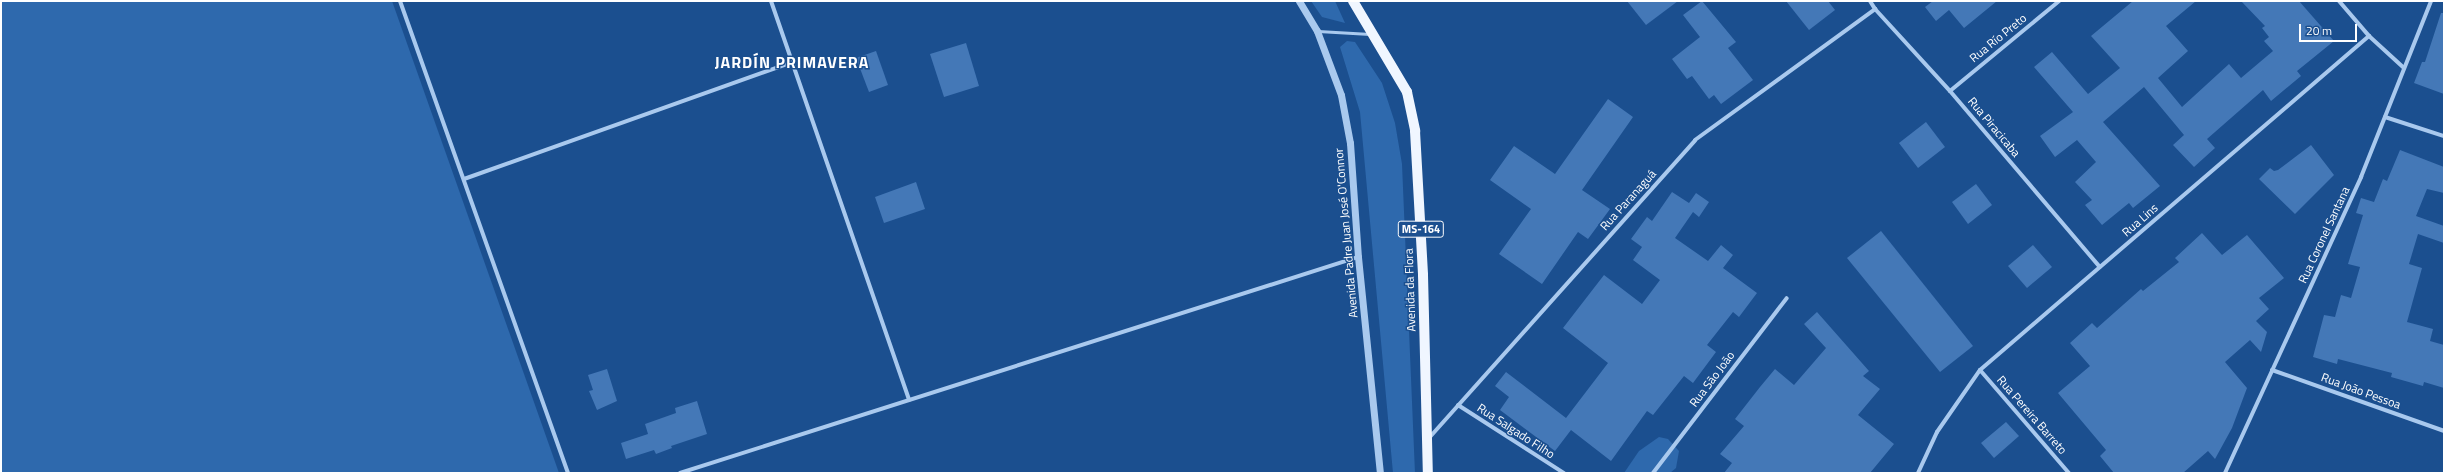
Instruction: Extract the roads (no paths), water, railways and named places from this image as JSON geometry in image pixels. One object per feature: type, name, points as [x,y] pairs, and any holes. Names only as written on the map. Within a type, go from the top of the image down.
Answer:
[{"type":"main road","name":"Avenida da Flora","points":[[1353,1],[1374,34],[1407,92],[1414,131],[1423,275],[1428,473]]},
{"type":"street","points":[[400,1],[568,473]]},
{"type":"street","points":[[771,1],[909,400]]},
{"type":"street","name":"Avenida Padre Juan José O'Connor","points":[[1299,1],[1317,31],[1341,95],[1349,136],[1358,257],[1380,473]]},
{"type":"street","name":"Rua Piracicaba","points":[[1870,1],[1875,10],[1950,91],[2100,267]]},
{"type":"street","name":"Rua Río Preto","points":[[1950,91],[2059,1]]},
{"type":"street","points":[[2339,1],[2369,36],[2404,68]]},
{"type":"street","name":"Rua Coronel Santana","points":[[2225,473],[2361,177],[2431,1]]},
{"type":"street","name":"Rua Paranaguá","points":[[1427,440],[1695,140],[1875,10]]},
{"type":"street","name":"Rua Lins","points":[[1918,473],[1937,432],[1980,370],[2369,36]]},
{"type":"street","points":[[464,179],[792,62]]},
{"type":"street","points":[[2385,117],[2444,136]]},
{"type":"street","points":[[680,473],[1358,257]]},
{"type":"street","name":"Rua São João","points":[[1652,473],[1786,298]]},
{"type":"street","name":"Rua Pereira Barreto","points":[[1980,370],[2068,473]]},
{"type":"street","name":"Rua João Pessoa","points":[[2272,370],[2444,431]]},
{"type":"street","name":"Rua Salgado Filho","points":[[1458,405],[1564,473]]},
{"type":"lane","points":[[1317,31],[1374,34]]},
{"type":"district","name":"JARDÍN PRIMAVERA","points":[[792,62]]}]
